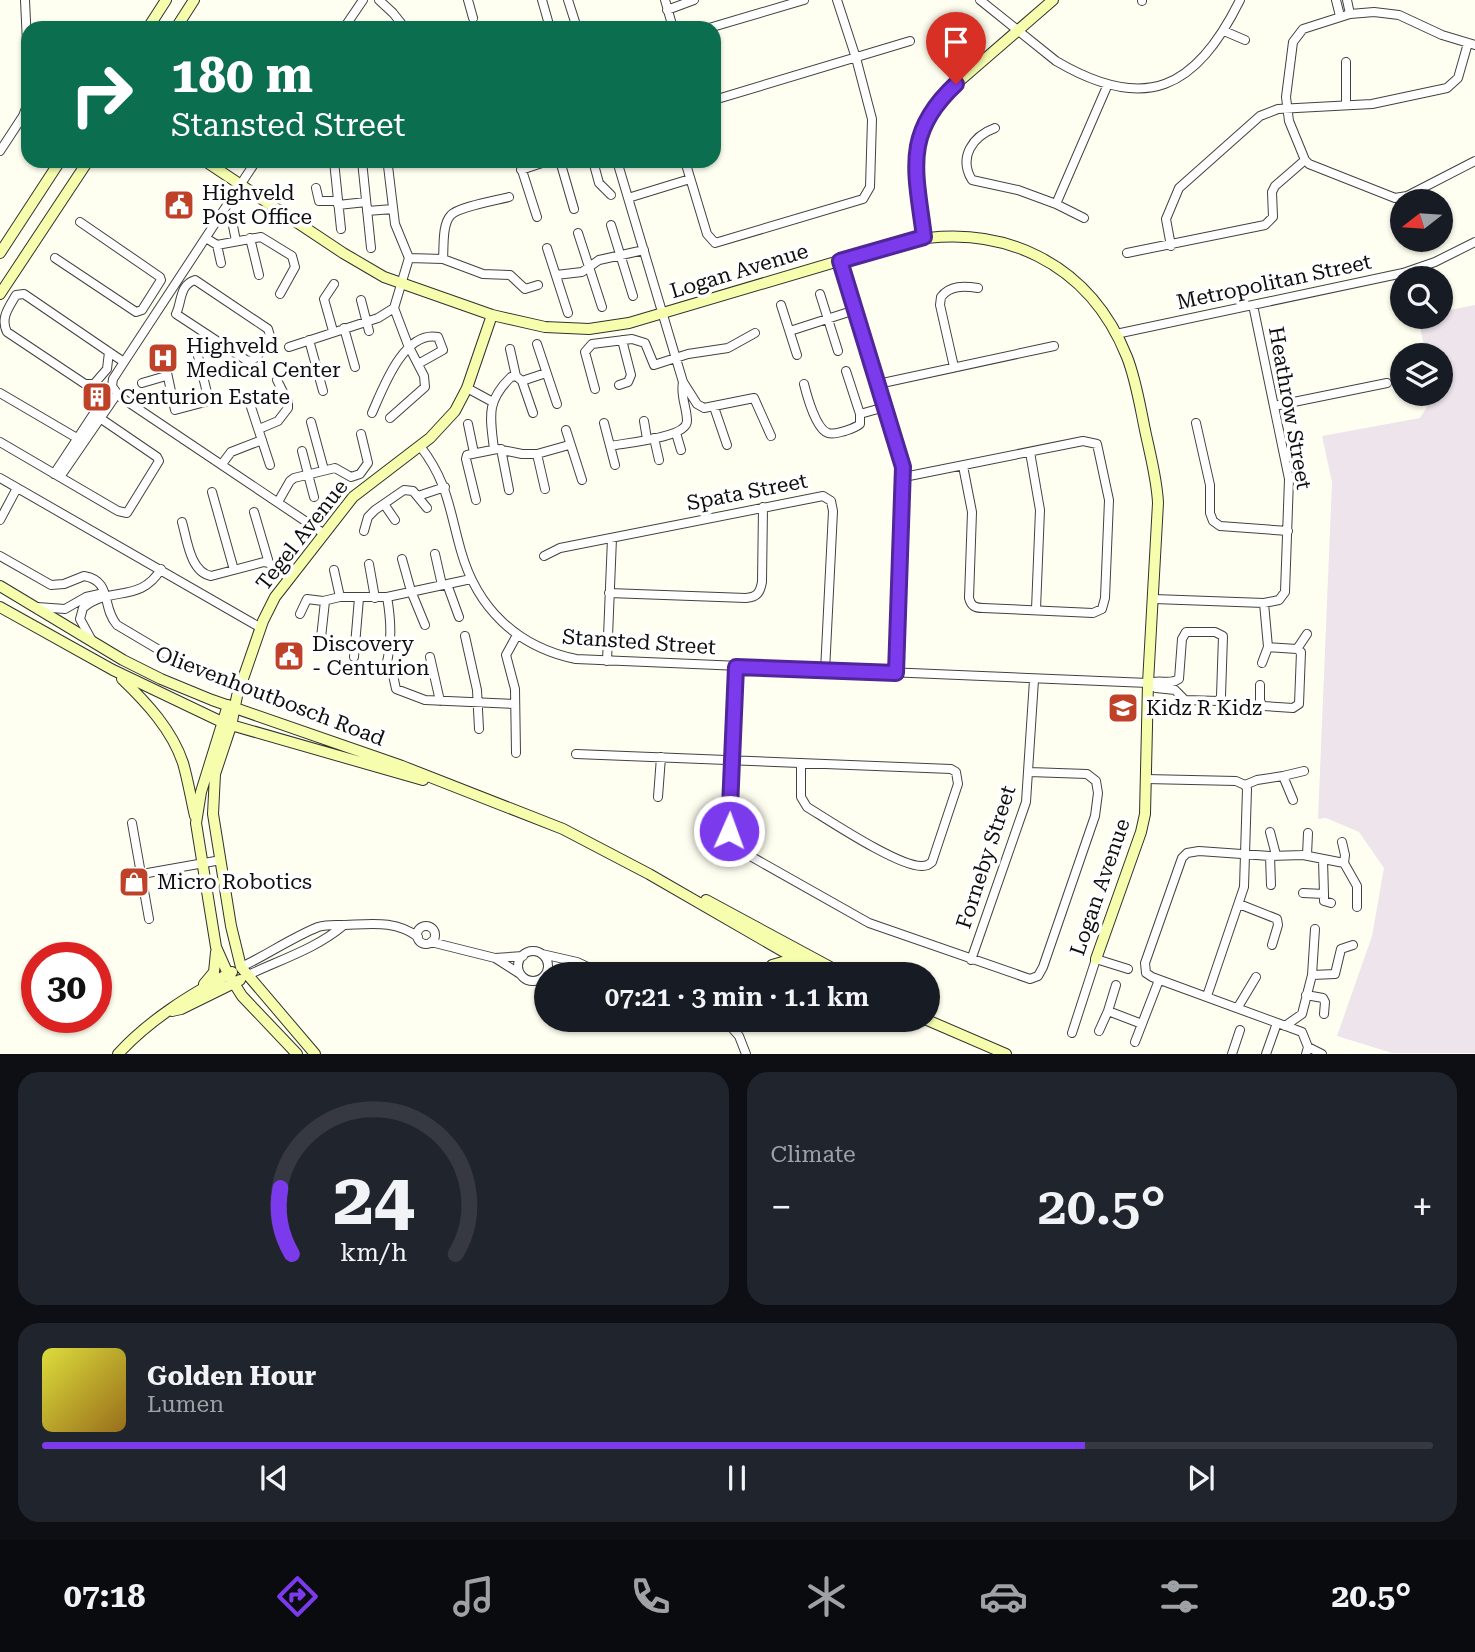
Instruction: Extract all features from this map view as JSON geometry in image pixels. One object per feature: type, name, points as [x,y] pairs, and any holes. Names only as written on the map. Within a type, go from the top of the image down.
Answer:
[{"type":"street","points":[[25,0],[26,21]]},
{"type":"street","points":[[152,21],[166,0]]},
{"type":"street","points":[[180,21],[194,0]]},
{"type":"street","points":[[349,21],[363,0]]},
{"type":"street","points":[[379,0],[399,21]]},
{"type":"street","points":[[468,0],[473,19]]},
{"type":"street","points":[[542,0],[548,21]]},
{"type":"street","points":[[568,0],[575,21]]},
{"type":"street","points":[[665,0],[671,21]]},
{"type":"street","points":[[667,10],[694,0]]},
{"type":"street","points":[[721,24],[804,0]]},
{"type":"street","points":[[686,168],[707,233],[716,243],[863,199],[870,187],[873,124],[837,0]]},
{"type":"street","points":[[981,0],[1069,69],[1108,84],[1143,89],[1167,85],[1192,66],[1224,31],[1240,0]]},
{"type":"street","points":[[924,237],[915,158],[922,127],[931,110],[956,84],[1053,0]]},
{"type":"street","points":[[1336,0],[1340,16]]},
{"type":"street","points":[[1347,0],[1350,13]]},
{"type":"street","points":[[1171,246],[1166,219],[1179,188],[1260,116],[1272,110],[1287,109],[1346,106],[1380,103],[1447,88],[1458,78],[1472,44],[1442,35],[1399,15],[1350,13],[1303,29],[1294,37],[1286,97],[1287,109],[1305,160],[1395,198],[1407,196],[1475,161]]},
{"type":"street","points":[[1224,31],[1245,40]]},
{"type":"street","points":[[721,98],[910,41]]},
{"type":"street","points":[[1346,62],[1346,106]]},
{"type":"street","points":[[1056,204],[1108,84]]},
{"type":"street","points":[[0,151],[21,119]]},
{"type":"street","points":[[995,128],[979,135],[970,146],[968,170],[972,180],[1018,190],[1084,218]]},
{"type":"street","points":[[1127,253],[1265,225],[1273,217],[1272,192],[1275,186],[1305,160]]},
{"type":"street","points":[[0,253],[55,168]]},
{"type":"street","points":[[0,294],[83,168]]},
{"type":"street","name":"Logan Avenue","points":[[215,168],[366,268],[401,284],[492,315],[535,326],[578,329],[629,323],[924,237],[974,237],[1030,251],[1049,261],[1082,287],[1101,310],[1126,354],[1134,379],[1157,490],[1145,814],[1072,1032]]},
{"type":"street","points":[[57,475],[114,390],[114,377],[251,168]]},
{"type":"street","points":[[335,168],[341,229]]},
{"type":"street","points":[[363,168],[371,248]]},
{"type":"street","points":[[289,347],[384,316],[394,308],[409,258],[396,230],[388,168]]},
{"type":"street","points":[[521,168],[537,217]]},
{"type":"street","points":[[561,168],[574,209]]},
{"type":"street","points":[[595,168],[599,183],[611,195]]},
{"type":"street","points":[[619,168],[683,382],[701,407],[714,407],[764,396]]},
{"type":"street","points":[[628,198],[690,179]]},
{"type":"street","points":[[316,188],[319,201],[393,209]]},
{"type":"street","points":[[443,259],[450,215],[509,197]]},
{"type":"street","points":[[922,216],[944,236]]},
{"type":"street","points":[[232,221],[236,241]]},
{"type":"street","points":[[55,258],[136,312],[142,310],[161,280],[159,276],[80,222]]},
{"type":"street","points":[[611,225],[633,296]]},
{"type":"street","points":[[578,233],[602,307]]},
{"type":"street","points":[[206,238],[217,245],[258,236],[269,240],[292,256],[295,261],[294,271],[280,294]]},
{"type":"street","points":[[250,238],[259,275]]},
{"type":"street","name":"Metropolitan Street","points":[[1116,334],[1403,273],[1435,262],[1475,242]]},
{"type":"street","points":[[217,245],[221,263]]},
{"type":"street","points":[[547,248],[568,313]]},
{"type":"street","points":[[556,275],[582,272],[599,260],[644,250]]},
{"type":"street","points":[[409,258],[443,259],[483,274],[510,275],[525,289],[538,285]]},
{"type":"street","points":[[840,261],[900,454],[904,477],[896,673]]},
{"type":"street","points":[[153,294],[176,314],[248,361],[257,357],[270,336],[267,327],[195,280],[188,282],[180,295],[176,314]]},
{"type":"street","points":[[333,331],[324,299],[334,284]]},
{"type":"street","points":[[954,367],[940,305],[941,297],[951,289],[966,286],[978,288]]},
{"type":"street","points":[[109,352],[104,375],[94,384],[85,384],[11,335],[4,327],[3,317],[16,295],[24,294],[124,362]]},
{"type":"street","points":[[820,294],[838,351]]},
{"type":"street","points":[[361,300],[369,331]]},
{"type":"street","name":"Heathrow Street","points":[[1253,304],[1289,479],[1284,592],[1279,600],[1264,603]]},
{"type":"street","points":[[781,305],[797,355]]},
{"type":"street","points":[[390,418],[425,387],[424,376],[408,345],[394,308]]},
{"type":"street","points":[[790,331],[856,310]]},
{"type":"street","name":"Tegel Avenue","points":[[228,724],[267,612],[323,533],[358,492],[420,446],[443,426],[455,411],[467,388],[492,315]]},
{"type":"street","points":[[344,328],[355,367]]},
{"type":"street","points":[[594,389],[586,349],[595,343],[637,339],[644,342],[654,365],[728,348],[755,333]]},
{"type":"street","points":[[372,412],[408,345],[432,336],[439,337],[443,351],[418,364]]},
{"type":"street","points":[[309,340],[323,391]]},
{"type":"street","points":[[619,385],[628,382],[631,375],[622,340]]},
{"type":"street","points":[[537,344],[557,404]]},
{"type":"street","points":[[878,384],[1054,346]]},
{"type":"street","points":[[162,349],[175,410],[166,427]]},
{"type":"street","points":[[510,349],[533,413]]},
{"type":"street","points":[[175,410],[208,402],[210,399],[198,356]]},
{"type":"street","points":[[804,384],[813,411],[823,429],[834,433],[855,428],[859,424],[860,414],[846,371]]},
{"type":"street","points":[[509,490],[490,416],[491,401],[509,379],[546,373]]},
{"type":"street","points":[[142,383],[166,376]]},
{"type":"street","points":[[206,381],[217,376]]},
{"type":"street","points":[[259,429],[278,421],[288,408],[288,402],[277,380]]},
{"type":"street","points":[[610,446],[676,433],[687,422],[681,395],[683,382]]},
{"type":"street","points":[[1275,406],[1387,383]]},
{"type":"street","points":[[467,388],[491,401]]},
{"type":"street","points":[[114,390],[323,533]]},
{"type":"street","points":[[0,393],[81,440]]},
{"type":"street","points":[[754,398],[771,436]]},
{"type":"street","points":[[250,404],[270,465]]},
{"type":"street","points":[[714,407],[727,444]]},
{"type":"street","points":[[860,414],[885,407]]},
{"type":"street","points":[[0,442],[120,512],[129,511],[159,461],[97,416]]},
{"type":"street","points":[[644,421],[659,460]]},
{"type":"street","points":[[311,422],[324,470]]},
{"type":"street","points":[[604,423],[615,465]]},
{"type":"street","points":[[1196,423],[1210,485],[1210,513],[1213,521],[1220,526],[1288,530]]},
{"type":"street","points":[[468,424],[474,453]]},
{"type":"street","points":[[566,430],[582,480]]},
{"type":"street","points":[[676,433],[681,450]]},
{"type":"street","points":[[278,502],[290,481],[308,473],[339,469],[351,477],[362,472],[368,463],[361,434]]},
{"type":"street","points":[[222,464],[231,452],[262,440]]},
{"type":"street","points":[[904,477],[1083,441],[1092,442],[1099,449],[1109,500],[1105,598],[1102,609],[1093,613],[976,608],[970,602],[972,512],[963,466]]},
{"type":"street","points":[[476,500],[467,455],[498,449],[537,454],[569,445]]},
{"type":"street","name":"Stansted Street","points":[[420,446],[445,487],[471,579],[492,613],[517,635],[556,655],[607,661],[1149,683]]},
{"type":"street","points":[[302,451],[314,497]]},
{"type":"street","points":[[1030,452],[1040,510],[1036,609]]},
{"type":"street","points":[[537,454],[545,489]]},
{"type":"street","points":[[0,478],[261,628]]},
{"type":"street","points":[[418,496],[445,487]]},
{"type":"street","points":[[0,520],[17,488]]},
{"type":"street","points":[[364,531],[370,515],[407,489],[413,491],[427,508]]},
{"type":"street","points":[[212,492],[234,569]]},
{"type":"street","name":"Spata Street","points":[[544,556],[560,548],[819,495],[831,501],[833,511],[825,671]]},
{"type":"street","points":[[384,504],[395,520]]},
{"type":"street","points":[[609,593],[746,598],[755,596],[760,592],[762,582],[763,507]]},
{"type":"street","points":[[254,512],[269,563],[289,578]]},
{"type":"street","points":[[182,522],[198,570],[211,576],[269,563]]},
{"type":"street","points":[[607,661],[611,538]]},
{"type":"street","points":[[435,554],[444,585],[459,617]]},
{"type":"street","points":[[0,556],[51,585],[64,584],[86,576],[100,582],[117,625],[176,660],[216,679]]},
{"type":"street","points":[[402,559],[425,625]]},
{"type":"street","points":[[369,564],[375,598]]},
{"type":"street","points":[[34,607],[65,609],[86,597],[148,586],[161,569]]},
{"type":"street","points":[[334,570],[340,597]]},
{"type":"street","points":[[300,614],[307,599],[325,601],[340,597],[387,597],[471,579]]},
{"type":"street","name":"Olievenhoutbosch Road","points":[[0,586],[94,643],[161,679],[234,703],[564,829],[649,874],[801,962]]},
{"type":"street","points":[[94,643],[82,625],[80,612],[88,604],[107,595]]},
{"type":"street","points":[[386,666],[390,653],[387,597]]},
{"type":"street","points":[[354,657],[359,598]]},
{"type":"street","points":[[1154,599],[1264,603],[1268,647],[1262,663]]},
{"type":"street","points":[[320,647],[325,601]]},
{"type":"street","name":"Olievenhoutbosch Road","points":[[0,607],[113,670],[228,724],[459,789]]},
{"type":"street","points":[[1186,632],[1215,632],[1223,636],[1219,701],[1185,700],[1175,690],[1156,688],[1149,683],[1180,679],[1182,639],[1186,632]]},
{"type":"street","points":[[1297,649],[1307,634]]},
{"type":"street","points":[[516,753],[515,689],[506,655],[517,635]]},
{"type":"street","points":[[465,636],[477,690],[479,729]]},
{"type":"street","points":[[1268,647],[1297,649]]},
{"type":"street","points":[[1260,685],[1260,701],[1263,706],[1297,706],[1302,658],[1297,649]]},
{"type":"street","points":[[430,657],[440,701]]},
{"type":"street","points":[[736,667],[729,831],[736,848],[869,923],[1027,979],[1038,976],[1043,967],[1095,816],[1098,786],[1093,777],[1082,774],[1029,772]]},
{"type":"street","points":[[113,670],[144,701],[167,732],[182,761],[196,823],[216,947],[214,972],[194,993]]},
{"type":"street","points":[[393,675],[396,689],[421,699],[515,704]]},
{"type":"street","name":"Forneby Street","points":[[971,960],[1023,812],[1029,772],[1034,680]]},
{"type":"street","points":[[196,823],[201,792],[228,724]]},
{"type":"street","points":[[228,724],[212,794],[233,941],[244,972],[315,1054]]},
{"type":"street","points":[[576,754],[936,767],[951,769],[956,772],[958,784],[932,862],[919,866],[893,857],[807,807],[801,797],[801,763]]},
{"type":"street","points":[[658,797],[661,757]]},
{"type":"street","points":[[1146,779],[1230,781],[1245,785],[1258,779],[1304,771]]},
{"type":"street","points":[[1283,776],[1293,800]]},
{"type":"street","points":[[1208,996],[1244,887],[1249,795],[1245,785]]},
{"type":"street","points":[[132,823],[149,919]]},
{"type":"street","points":[[1270,832],[1273,856],[1271,885]]},
{"type":"street","points":[[1307,833],[1307,856]]},
{"type":"street","points":[[1342,842],[1344,863],[1357,886],[1357,906]]},
{"type":"street","points":[[1322,1054],[1307,1051],[1303,1033],[1155,978],[1146,973],[1145,963],[1184,855],[1193,851],[1307,856],[1344,863]]},
{"type":"street","points":[[142,874],[221,860]]},
{"type":"street","points":[[1323,860],[1325,901],[1331,903]]},
{"type":"street","name":"Olievenhoutbosch Road","points":[[649,874],[703,899],[821,962]]},
{"type":"street","points":[[1303,893],[1324,894]]},
{"type":"street","points":[[703,899],[780,946],[781,951]]},
{"type":"street","points":[[1239,904],[1277,919],[1278,925],[1272,945]]},
{"type":"street","points":[[169,1011],[181,1009],[321,926],[378,924],[405,929],[422,927],[431,928],[433,938]]},
{"type":"street","points":[[244,972],[315,946],[344,925]]},
{"type":"street","points":[[418,937],[422,927]]},
{"type":"street","points":[[405,929],[423,943],[433,938]]},
{"type":"street","points":[[1266,1054],[1281,1024],[1300,1017],[1312,975],[1315,929]]},
{"type":"street","points":[[433,938],[495,958],[528,980],[534,980]]},
{"type":"street","points":[[1312,975],[1335,974],[1341,948],[1353,945]]},
{"type":"street","points":[[216,947],[231,979],[297,1054]]},
{"type":"street","points":[[495,958],[523,956],[531,952],[575,962]]},
{"type":"street","points":[[542,954],[546,962]]},
{"type":"street","points":[[520,974],[518,964],[523,956]]},
{"type":"street","points":[[1096,959],[1128,969]]},
{"type":"street","points":[[558,962],[564,960]]},
{"type":"street","points":[[1238,1007],[1256,977]]},
{"type":"street","points":[[1135,1042],[1155,978]]},
{"type":"street","points":[[118,1054],[143,1029],[180,1001],[231,979]]},
{"type":"street","points":[[1099,1031],[1116,985]]},
{"type":"street","points":[[1306,995],[1323,998],[1324,1014]]},
{"type":"street","points":[[1108,1011],[1142,1024]]},
{"type":"street","points":[[277,1033],[287,1023]]},
{"type":"street","points":[[941,1026],[993,1054]]},
{"type":"street","points":[[941,1026],[1006,1054]]},
{"type":"street","points":[[1232,1054],[1240,1030]]},
{"type":"street","points":[[737,1032],[746,1054]]},
{"type":"shaded area","points":[[1475,305],[1475,1053],[1392,1053],[1337,1036],[1372,936],[1384,868],[1359,832],[1326,818],[1318,819],[1332,482],[1322,436],[1420,418],[1428,406],[1453,406],[1453,343],[1423,343],[1420,329],[1453,329],[1453,309]]},
{"type":"place","name":"Highveld Post Office","points":[[179,205]]},
{"type":"place","name":"Highveld Medical Center","points":[[163,358]]},
{"type":"place","name":"Centurion Estate","points":[[97,397]]},
{"type":"place","name":"Discovery - Centurion","points":[[289,656]]},
{"type":"place","name":"Kidz R Kidz","points":[[1123,708]]},
{"type":"place","name":"Micro Robotics","points":[[134,882]]},
{"type":"route","points":[[729,831],[736,667],[896,673],[903,467],[840,261],[924,237],[915,158],[918,143],[922,127],[931,110],[956,84]]}]
